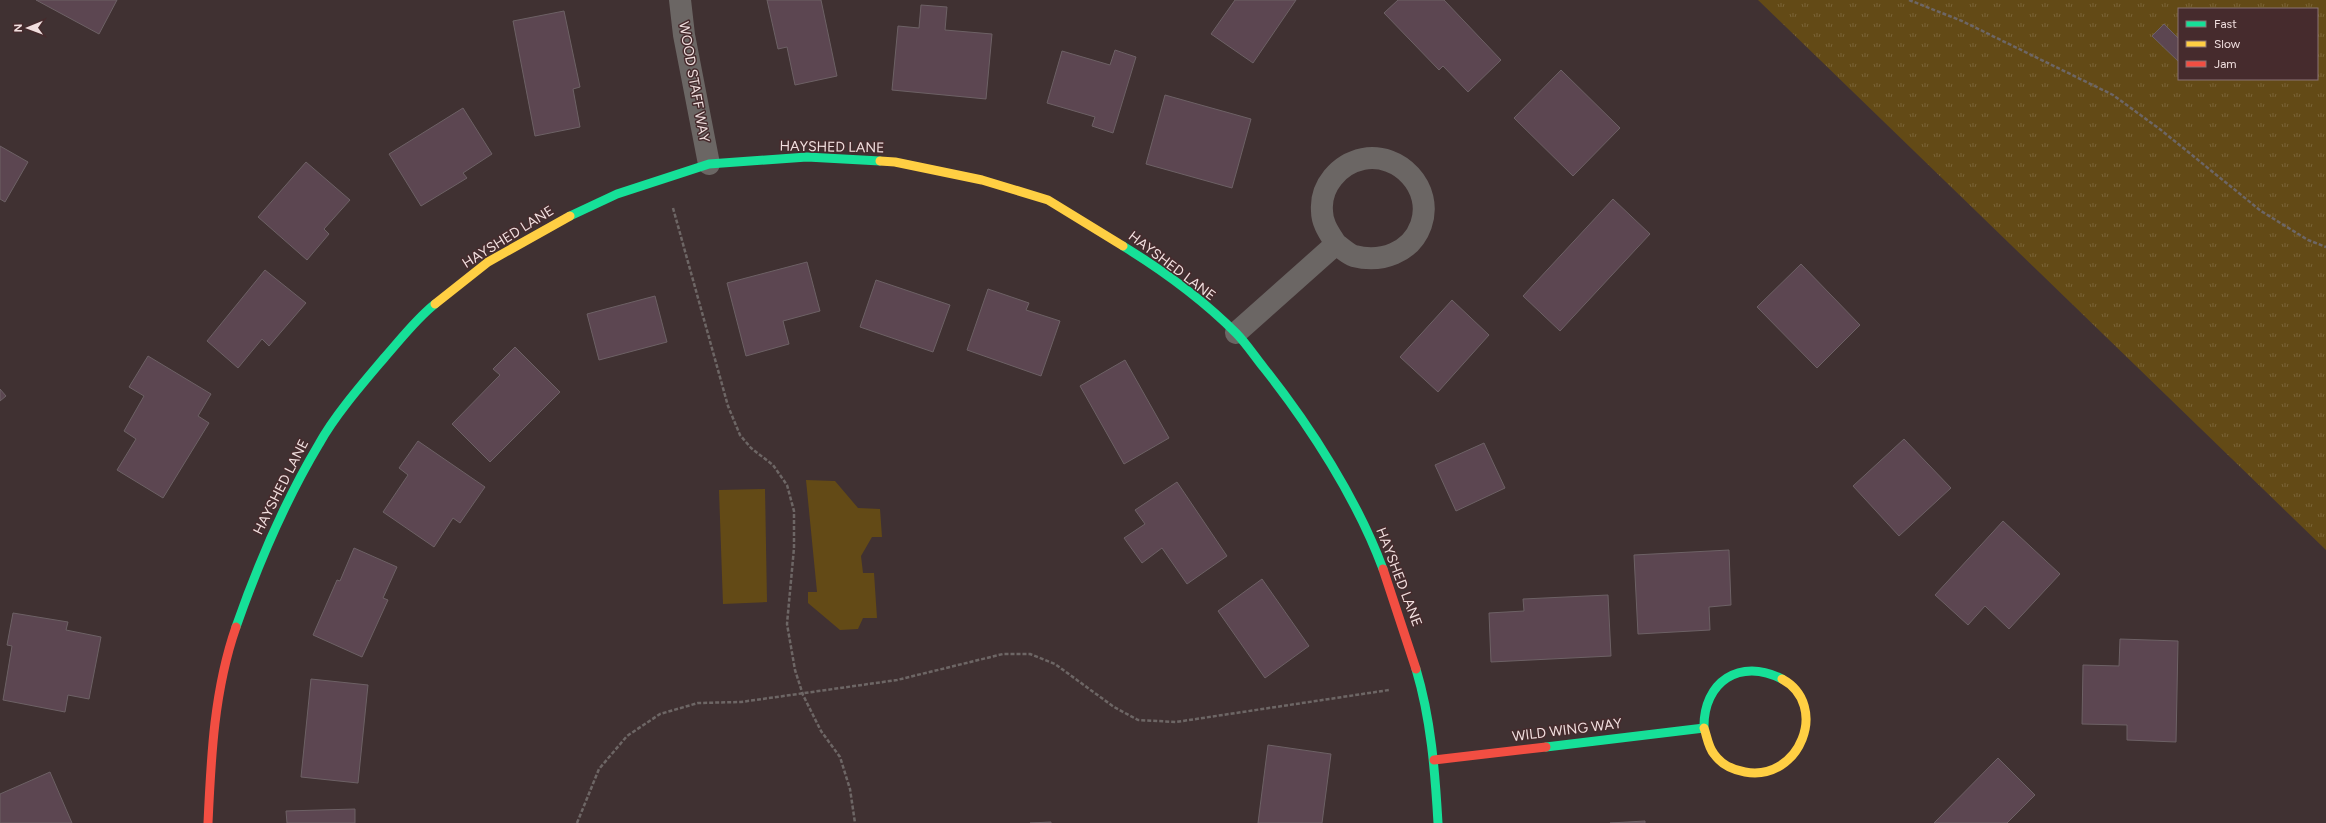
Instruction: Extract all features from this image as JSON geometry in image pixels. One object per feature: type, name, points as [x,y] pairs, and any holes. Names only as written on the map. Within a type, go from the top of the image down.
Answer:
[{"type":"street","name":"WOOD STAFF WAY","points":[[680,0],[684,35],[709,164]]},
{"type":"street","name":"HAYSHED LANE","points":[[208,823],[212,738],[228,650],[250,583],[319,442],[370,375],[422,314],[488,262],[565,218],[617,194],[709,164],[807,157],[895,162],[982,180],[1048,200],[1136,254],[1176,282],[1236,333],[1292,403],[1331,464],[1374,545],[1399,613],[1421,685],[1434,760],[1438,823]]},
{"type":"street","points":[[1374,157],[1397,163],[1413,176],[1423,200],[1421,224],[1411,242],[1394,255],[1373,259],[1352,255],[1336,244],[1326,228],[1322,211],[1324,192],[1334,175],[1352,161],[1374,157]]},
{"type":"street","points":[[1236,333],[1336,244]]},
{"type":"street","points":[[1754,669],[1775,674],[1795,688],[1806,711],[1803,742],[1791,759],[1774,770],[1751,774],[1732,768],[1714,754],[1704,728],[1705,707],[1716,688],[1729,676],[1754,669]]},
{"type":"street","name":"WILD WING WAY","points":[[1434,760],[1704,728]]},
{"type":"path","points":[[1909,0],[2026,51],[2113,95],[2167,135],[2261,211],[2308,240],[2326,247]]},
{"type":"path","points":[[664,179],[728,406],[740,435],[751,448],[773,465],[787,485],[794,511],[794,548],[787,624],[795,670],[803,695],[820,731],[840,757],[850,789],[855,823]]},
{"type":"path","points":[[578,823],[599,769],[627,736],[660,714],[698,703],[741,702],[803,695],[897,680],[1003,654],[1030,654],[1055,664],[1114,707],[1138,720],[1176,722],[1421,685]]},
{"type":"green space","points":[[1758,0],[2326,0],[2326,550]]},
{"type":"green space","points":[[806,480],[835,481],[858,508],[880,509],[882,537],[872,537],[861,556],[863,573],[874,573],[877,618],[863,618],[858,629],[840,630],[808,603],[808,592],[817,592]]},
{"type":"green space","points":[[765,489],[767,602],[723,604],[719,490]]},
{"type":"building","points":[[36,0],[117,0],[99,34]]},
{"type":"building","points":[[767,0],[821,0],[837,76],[795,85],[787,47],[778,49]]},
{"type":"building","points":[[1235,0],[1296,0],[1253,63],[1211,34]]},
{"type":"building","points":[[1398,0],[1444,0],[1501,60],[1468,92],[1443,66],[1439,70],[1384,13]]},
{"type":"building","points":[[921,5],[947,7],[945,30],[992,34],[986,99],[892,90],[898,26],[919,28]]},
{"type":"building","points":[[564,11],[580,87],[573,89],[580,127],[535,136],[513,21]]},
{"type":"building","points":[[2164,24],[2178,38],[2178,61],[2152,36]]},
{"type":"building","points":[[1115,50],[1136,57],[1113,133],[1092,126],[1095,117],[1047,103],[1062,51],[1110,65]]},
{"type":"building","points":[[1561,70],[1620,128],[1573,176],[1514,118]]},
{"type":"building","points":[[1165,95],[1251,119],[1232,188],[1146,164]]},
{"type":"building","points":[[463,108],[492,154],[463,173],[467,178],[421,206],[389,154]]},
{"type":"building","points":[[0,146],[28,162],[5,202],[0,199]]},
{"type":"building","points":[[306,162],[350,200],[324,229],[329,234],[307,260],[258,217]]},
{"type":"building","points":[[1613,199],[1650,234],[1560,331],[1523,296]]},
{"type":"building","points":[[807,262],[820,311],[783,321],[789,344],[746,356],[727,283]]},
{"type":"building","points":[[1801,264],[1860,325],[1817,368],[1757,307]]},
{"type":"building","points":[[265,270],[306,303],[269,346],[262,339],[238,368],[207,341]]},
{"type":"building","points":[[876,280],[950,305],[933,352],[860,327]]},
{"type":"building","points":[[988,289],[1029,303],[1026,310],[1060,321],[1041,376],[967,350]]},
{"type":"building","points":[[655,296],[667,342],[599,360],[587,314]]},
{"type":"building","points":[[1452,300],[1489,335],[1438,392],[1400,357]]},
{"type":"building","points":[[515,347],[560,392],[490,462],[452,424],[500,375],[493,369]]},
{"type":"building","points":[[148,356],[211,394],[198,416],[209,423],[163,498],[117,470],[136,439],[124,431],[144,396],[129,387]]},
{"type":"building","points":[[1125,360],[1169,438],[1124,464],[1080,386]]},
{"type":"building","points":[[0,389],[6,396],[0,401]]},
{"type":"building","points":[[1904,439],[1951,488],[1899,536],[1853,486]]},
{"type":"building","points":[[418,441],[485,487],[460,523],[453,518],[434,547],[383,512],[408,475],[399,468]]},
{"type":"building","points":[[1484,443],[1505,488],[1456,511],[1435,465]]},
{"type":"building","points":[[1177,482],[1227,556],[1187,584],[1162,548],[1142,563],[1124,538],[1145,524],[1135,510]]},
{"type":"building","points":[[2003,521],[2060,574],[2009,629],[1985,606],[1968,625],[1935,595]]},
{"type":"building","points":[[354,548],[397,567],[383,598],[388,600],[362,657],[313,635],[337,580],[340,581]]},
{"type":"building","points":[[1729,550],[1731,605],[1709,607],[1710,630],[1638,634],[1634,555]]},
{"type":"building","points":[[1262,579],[1309,646],[1265,678],[1218,611]]},
{"type":"building","points":[[1608,595],[1611,656],[1491,662],[1489,613],[1524,611],[1523,599]]},
{"type":"building","points":[[13,613],[68,622],[66,630],[101,637],[89,699],[68,695],[65,712],[3,700],[12,646],[7,645]]},
{"type":"building","points":[[2120,639],[2178,641],[2176,742],[2127,740],[2127,725],[2082,724],[2083,665],[2119,666]]},
{"type":"building","points":[[311,679],[368,685],[358,783],[301,777]]},
{"type":"building","points":[[1268,745],[1331,754],[1322,823],[1258,823]]},
{"type":"building","points":[[1998,758],[2035,795],[2007,823],[1934,823]]},
{"type":"building","points":[[50,772],[72,823],[0,823],[0,794]]},
{"type":"building","points":[[355,809],[355,823],[287,823],[286,811]]},
{"type":"building","points":[[1645,821],[1645,823],[1610,823]]},
{"type":"building","points":[[1051,822],[1051,823],[1030,823]]},
{"type":"traffic: fast","points":[[570,216],[617,194],[709,164],[807,157],[880,161]]},
{"type":"traffic: fast","points":[[1123,246],[1167,275],[1196,297],[1243,341],[1281,390],[1331,464],[1360,516],[1383,569]]},
{"type":"traffic: fast","points":[[236,627],[253,580],[273,533],[295,488],[326,433],[350,399],[385,357],[415,323],[435,304]]},
{"type":"traffic: fast","points":[[1416,669],[1429,726],[1434,765],[1438,823]]},
{"type":"traffic: fast","points":[[1546,747],[1704,728],[1705,712],[1710,698],[1717,686],[1727,678],[1739,673],[1752,671],[1767,673],[1782,679]]},
{"type":"traffic: slow","points":[[880,161],[895,162],[982,180],[1048,200],[1123,246]]},
{"type":"traffic: slow","points":[[435,304],[488,262],[570,216]]},
{"type":"traffic: slow","points":[[1704,728],[1709,745],[1717,758],[1724,764],[1736,770],[1745,772],[1764,772],[1781,765],[1794,754],[1802,739],[1806,722],[1804,706],[1796,691],[1782,679]]},
{"type":"traffic: jam","points":[[1383,569],[1416,669]]},
{"type":"traffic: jam","points":[[208,823],[212,749],[218,699],[236,627]]},
{"type":"traffic: jam","points":[[1434,760],[1546,747]]}]
